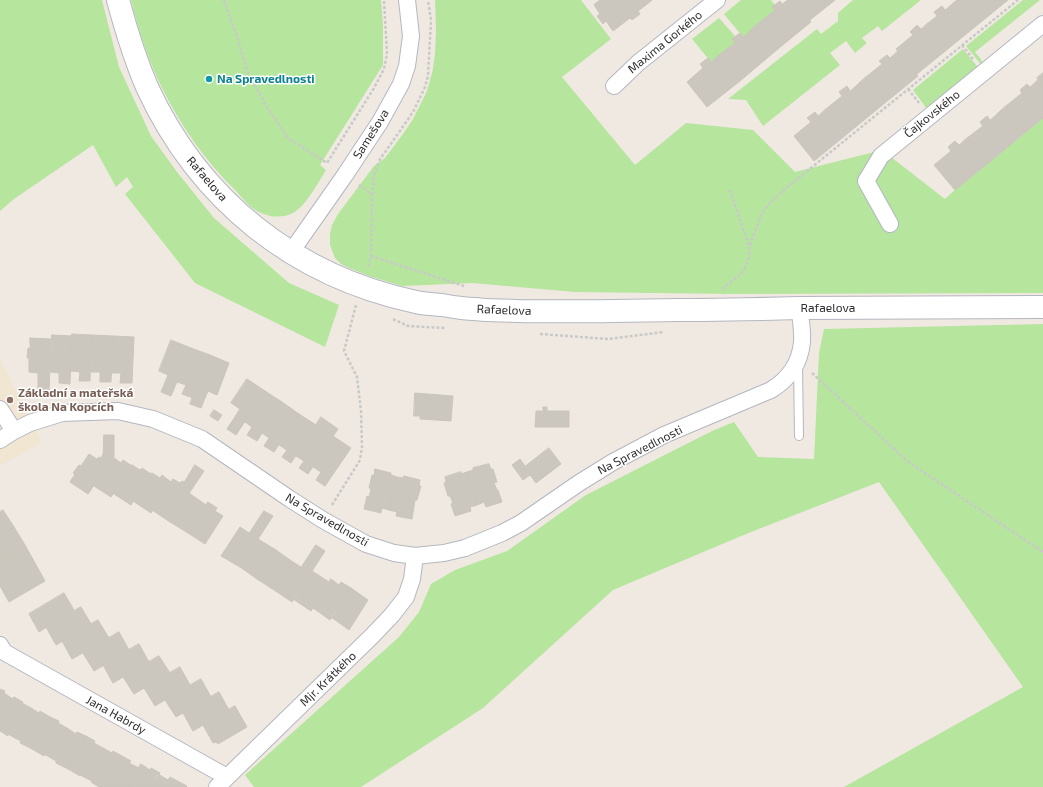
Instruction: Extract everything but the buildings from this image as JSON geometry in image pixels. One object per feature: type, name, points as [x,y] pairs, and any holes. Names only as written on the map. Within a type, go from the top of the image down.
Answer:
[{"type":"main road","name":"Rafaelova","points":[[118,0],[132,47],[146,86],[180,146],[208,182],[246,221],[276,243],[330,274],[362,288],[417,302],[475,310],[561,312],[800,308],[1043,307]]},
{"type":"street","name":"Samešova","points":[[291,252],[380,122],[401,84],[407,66],[411,36],[407,0]]},
{"type":"street","name":"Maxima Gorkého","points":[[614,86],[638,63],[717,0]]},
{"type":"street","name":"Čajkovského","points":[[890,224],[866,181],[881,156],[1043,24]]},
{"type":"street","name":"Na Spravedlnosti","points":[[0,440],[30,423],[62,413],[118,411],[153,419],[202,439],[290,499],[323,520],[366,544],[394,553],[415,556],[444,553],[465,548],[502,534],[613,462],[664,436],[771,390],[784,380],[798,360],[802,342],[800,308]]},
{"type":"street","points":[[0,409],[14,431]]},
{"type":"street","name":"Mjr. Krátkého","points":[[222,782],[392,615],[406,597],[412,579],[415,556]]},
{"type":"street","name":"Jana Habrdy","points":[[2,652],[222,782]]},
{"type":"lane","points":[[798,360],[799,436]]},
{"type":"path","points":[[224,0],[248,73],[266,106],[288,138],[327,163],[374,88],[384,69],[387,54],[384,0]]},
{"type":"path","points":[[718,293],[741,274],[746,266],[750,246],[761,215],[785,189],[1018,0]]},
{"type":"path","points":[[358,185],[372,195],[371,256],[367,268]]},
{"type":"path","points":[[730,190],[750,246]]},
{"type":"path","points":[[371,256],[469,288]]},
{"type":"path","points":[[323,520],[360,460],[362,447],[361,412],[357,377],[344,351],[357,302]]},
{"type":"path","points":[[798,360],[907,461],[1043,552]]},
{"type":"shaded area","name":"Základní a mateřská škola Na Kopcích","points":[[0,359],[42,442],[0,466]]},
{"type":"green space","points":[[0,0],[102,0],[119,67],[151,136],[177,172],[214,218],[289,283],[339,305],[325,347],[195,283],[125,194],[133,187],[127,177],[116,187],[93,145],[14,199],[0,211]]},
{"type":"green space","points":[[131,0],[381,0],[383,25],[383,65],[320,165],[326,170],[312,193],[298,210],[288,215],[277,217],[260,213],[247,203],[204,156],[177,116],[157,78],[144,45]]},
{"type":"green space","points":[[435,0],[581,0],[611,39],[562,77],[635,165],[686,123],[753,130],[795,172],[882,150],[945,199],[1043,118],[1043,293],[732,294],[575,292],[472,283],[402,286],[349,268],[341,264],[335,258],[330,245],[332,225],[338,214],[374,166],[385,158],[403,134],[413,119],[427,91],[433,69],[435,53]]},
{"type":"green space","points":[[741,0],[771,0],[775,5],[772,7],[775,10],[743,37],[724,14]]},
{"type":"green space","points":[[853,0],[921,0],[882,31],[878,26],[862,38],[867,43],[855,53],[846,41],[830,53],[840,65],[763,126],[746,100],[728,99],[817,29],[821,34],[838,21],[838,13]]},
{"type":"green space","points":[[1023,0],[1040,0],[975,52],[982,60],[983,67],[966,46]]},
{"type":"green space","points":[[719,18],[735,36],[732,39],[735,43],[711,62],[692,39]]},
{"type":"green space","points":[[963,49],[981,71],[930,113],[913,90]]},
{"type":"green space","points":[[1043,324],[1043,787],[844,787],[1023,687],[879,482],[746,534],[613,590],[483,708],[361,787],[254,787],[245,775],[399,637],[419,612],[431,584],[455,570],[507,551],[586,495],[712,431],[734,422],[758,457],[814,459],[819,353],[824,329]]},
{"type":"place","name":"Na Spravedlnosti","points":[[209,79]]},
{"type":"place","name":"Základní a mateřská škola Na Kopcích","points":[[10,400]]}]
